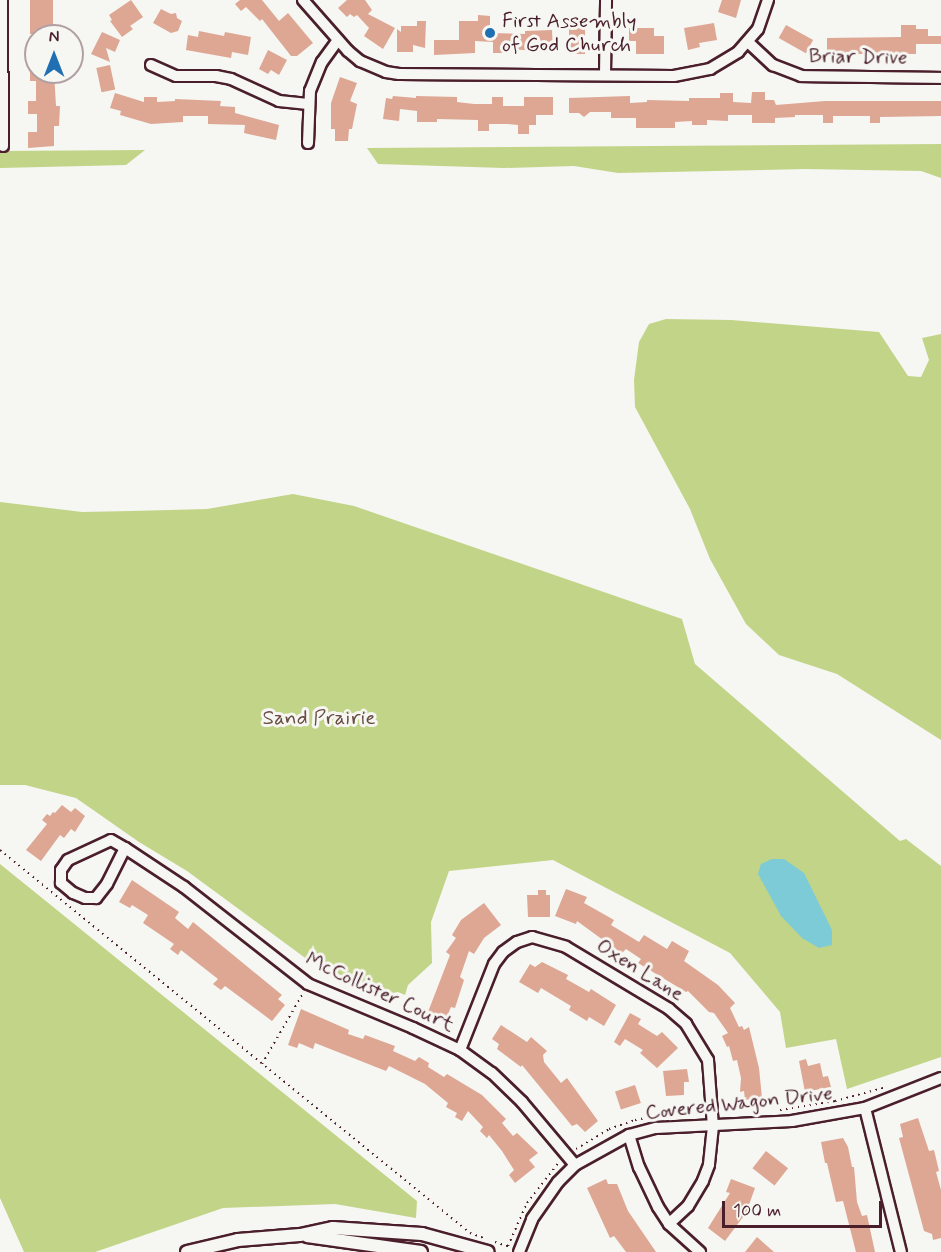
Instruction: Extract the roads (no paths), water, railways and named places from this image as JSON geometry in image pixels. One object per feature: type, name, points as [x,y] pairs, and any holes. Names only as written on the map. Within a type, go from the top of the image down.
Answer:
[{"type":"street","points":[[2,0],[3,146]]},
{"type":"street","points":[[303,0],[360,61],[399,74],[605,75],[693,74],[724,62],[749,43],[758,29],[768,0]]},
{"type":"street","points":[[605,75],[606,0]]},
{"type":"street","points":[[308,143],[308,104],[315,76],[338,40]]},
{"type":"street","name":"Briar Drive","points":[[749,43],[773,65],[801,76],[941,78]]},
{"type":"street","points":[[151,65],[176,76],[216,76],[231,79],[279,101],[308,104]]},
{"type":"street","name":"McCollister Court","points":[[125,849],[107,884],[96,898],[86,898],[73,893],[62,883],[61,870],[68,860],[90,847],[111,840],[125,849],[184,887],[308,984],[460,1050],[492,1073],[522,1102],[575,1165]]},
{"type":"street","name":"Oxen Lane","points":[[460,1050],[494,964],[503,952],[517,942],[532,937],[566,947],[669,1009],[686,1024],[699,1041],[708,1060],[713,1126],[709,1165],[703,1181],[688,1206],[669,1224]]},
{"type":"street","name":"Covered Wagon Drive","points":[[519,1252],[542,1203],[575,1165],[629,1135],[656,1128],[792,1122],[865,1108],[941,1078]]},
{"type":"street","points":[[865,1108],[901,1252]]},
{"type":"street","points":[[629,1135],[649,1191],[669,1224],[700,1252]]},
{"type":"street","points":[[187,1252],[237,1240],[300,1235],[333,1228],[376,1229],[422,1234],[488,1252]]},
{"type":"street","points":[[300,1235],[421,1252]]},
{"type":"water","points":[[772,859],[784,859],[804,873],[832,930],[832,945],[819,948],[802,938],[781,916],[758,874],[761,864]]},
{"type":"place","name":"First Assembly of God Church","points":[[490,33]]},
{"type":"park label","name":"Sand Prairie","points":[[319,718]]}]
